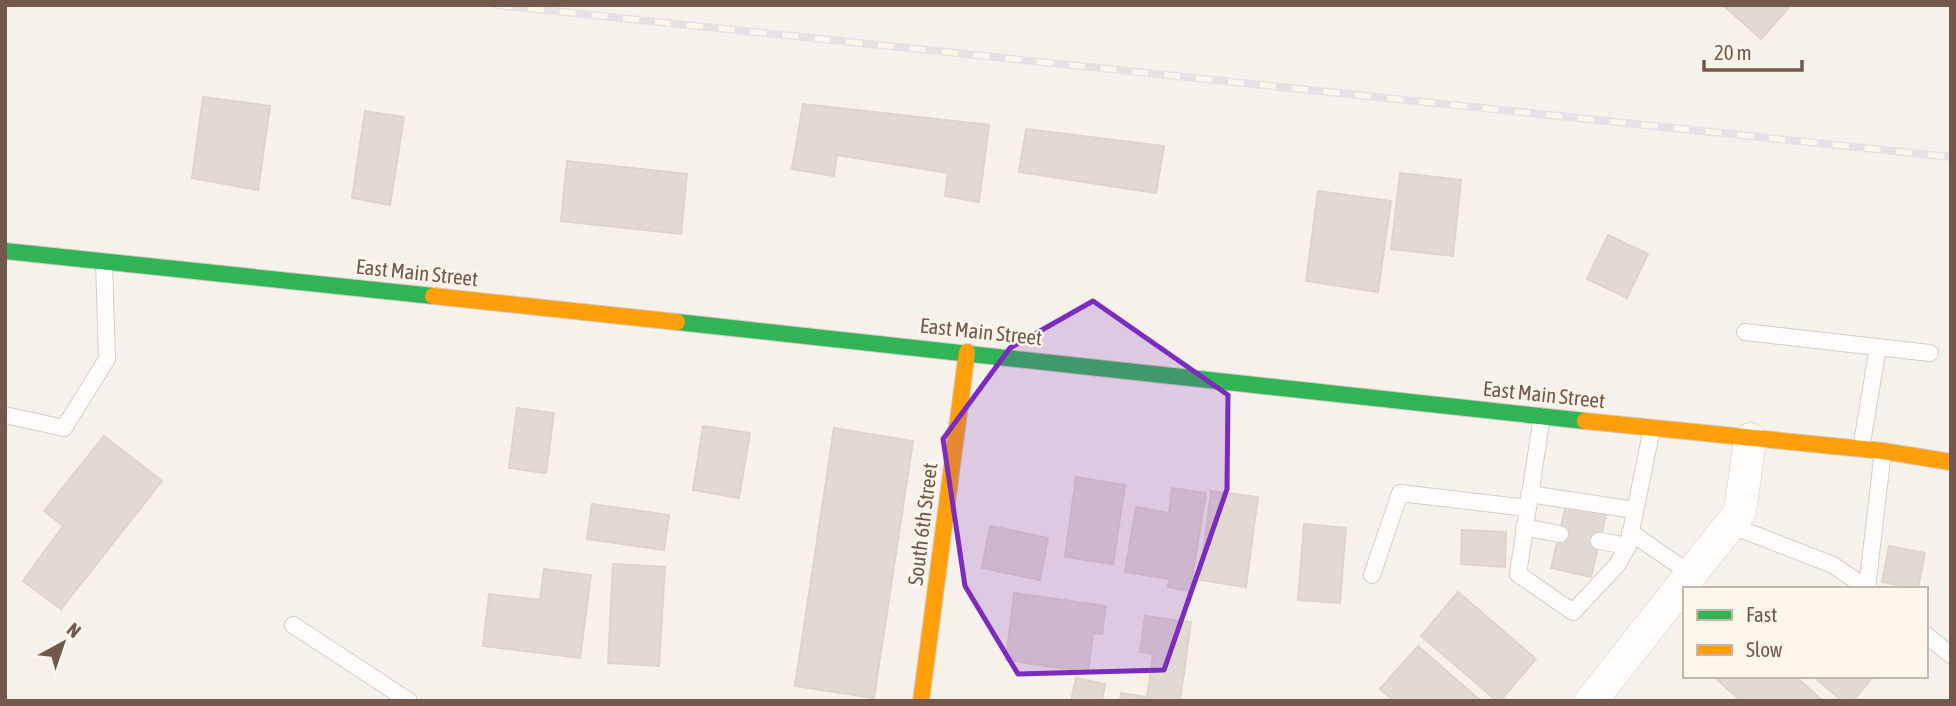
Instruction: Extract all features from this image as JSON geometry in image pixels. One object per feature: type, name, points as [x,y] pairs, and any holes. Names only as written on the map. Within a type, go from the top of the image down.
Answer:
[{"type":"main road","name":"East Main Street","points":[[5,251],[967,352],[1750,439],[1883,451],[1951,462]]},
{"type":"main road","name":"South 6th Street","points":[[922,701],[967,352]]},
{"type":"street","points":[[1591,701],[1740,512],[1750,439]]},
{"type":"lane","points":[[5,415],[64,428],[79,405],[107,359],[104,262]]},
{"type":"lane","points":[[1745,332],[1930,353]]},
{"type":"lane","points":[[1861,449],[1878,347]]},
{"type":"lane","points":[[1542,416],[1518,574],[1573,612],[1617,565],[1629,539],[1652,428]]},
{"type":"lane","points":[[1867,587],[1883,451]]},
{"type":"lane","points":[[1372,575],[1400,493],[1635,510]]},
{"type":"lane","points":[[1730,525],[1833,565],[1866,587]]},
{"type":"lane","points":[[1524,527],[1560,534]]},
{"type":"lane","points":[[1599,541],[1629,539],[1690,574]]},
{"type":"lane","points":[[293,625],[409,701]]},
{"type":"lane","points":[[1928,637],[1951,655]]},
{"type":"highlighted area","points":[[1093,301],[1228,395],[1227,489],[1164,670],[1018,674],[965,586],[943,439],[1010,348]]},
{"type":"building","points":[[1723,5],[1788,5],[1790,6],[1761,39]]},
{"type":"building","points":[[203,97],[270,106],[258,190],[192,178]]},
{"type":"building","points":[[803,104],[989,125],[979,202],[945,196],[948,173],[837,155],[834,176],[792,169]]},
{"type":"building","points":[[365,111],[404,117],[390,205],[352,198]]},
{"type":"building","points":[[1026,129],[1164,146],[1156,193],[1019,172]]},
{"type":"building","points":[[567,161],[687,174],[681,234],[561,221]]},
{"type":"building","points":[[1400,173],[1461,180],[1453,256],[1391,249]]},
{"type":"building","points":[[1318,191],[1391,201],[1378,292],[1306,281]]},
{"type":"building","points":[[1608,235],[1648,254],[1627,298],[1587,279]]},
{"type":"building","points":[[517,408],[554,413],[546,473],[509,468]]},
{"type":"building","points":[[703,426],[750,433],[739,498],[693,490]]},
{"type":"building","points":[[834,428],[913,441],[874,698],[795,686]]},
{"type":"building","points":[[104,436],[162,481],[61,609],[23,581],[63,526],[44,511]]},
{"type":"building","points":[[1076,477],[1125,485],[1113,564],[1065,557]]},
{"type":"building","points":[[1172,488],[1206,493],[1190,591],[1168,587],[1170,579],[1125,572],[1136,507],[1169,513]]},
{"type":"building","points":[[1211,491],[1258,497],[1246,587],[1200,580]]},
{"type":"building","points":[[592,504],[669,515],[664,550],[587,539]]},
{"type":"building","points":[[1566,505],[1606,515],[1591,577],[1551,568]]},
{"type":"building","points":[[1304,524],[1346,528],[1340,603],[1298,600]]},
{"type":"building","points":[[990,526],[1048,538],[1040,580],[982,568]]},
{"type":"building","points":[[1462,530],[1506,532],[1505,567],[1461,564]]},
{"type":"building","points":[[1889,546],[1925,553],[1918,587],[1882,582]]},
{"type":"building","points":[[613,564],[665,567],[659,666],[608,663]]},
{"type":"building","points":[[544,569],[591,575],[580,658],[483,646],[489,594],[540,600]]},
{"type":"building","points":[[1458,592],[1536,659],[1500,701],[1421,636]]},
{"type":"building","points":[[1014,593],[1106,606],[1102,634],[1093,633],[1088,672],[1006,660]]},
{"type":"building","points":[[1145,616],[1191,622],[1180,701],[1120,701],[1121,693],[1147,697],[1153,654],[1140,652]]},
{"type":"building","points":[[1418,646],[1481,701],[1394,701],[1380,689]]},
{"type":"building","points":[[1076,678],[1105,684],[1102,701],[1071,701]]},
{"type":"building","points":[[1715,678],[1797,678],[1823,701],[1741,701]]},
{"type":"building","points":[[1815,678],[1872,678],[1853,701],[1842,701]]},
{"type":"railway","points":[[496,5],[1951,157]]},
{"type":"traffic: fast","points":[[5,251],[433,296]]},
{"type":"traffic: fast","points":[[677,322],[1585,421]]},
{"type":"traffic: slow","points":[[433,296],[677,322]]},
{"type":"traffic: slow","points":[[921,701],[967,352]]},
{"type":"traffic: slow","points":[[1585,421],[1883,451],[1951,462]]}]
